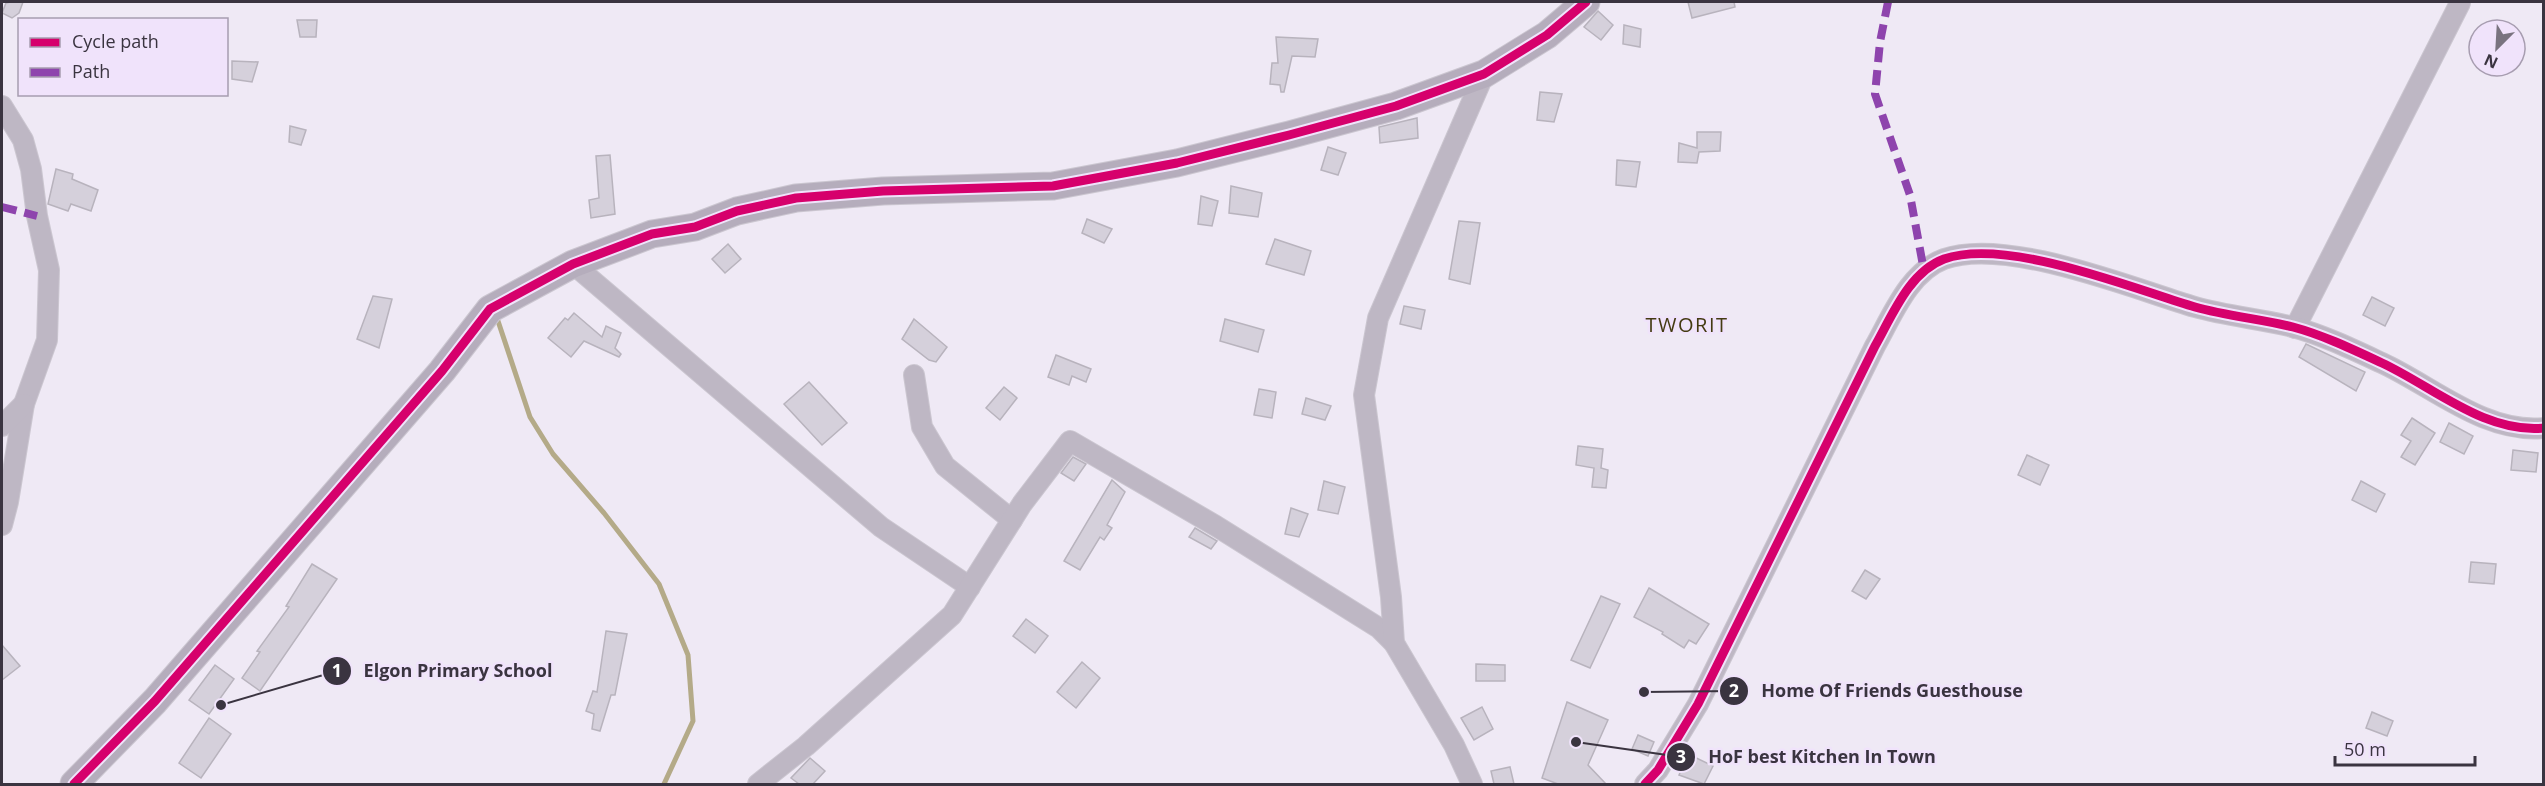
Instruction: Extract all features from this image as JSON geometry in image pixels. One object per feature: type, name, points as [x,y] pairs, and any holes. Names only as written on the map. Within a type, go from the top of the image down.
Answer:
[{"type":"street","points":[[74,784],[155,701],[442,372],[490,309],[573,264],[652,234],[695,227],[738,212],[796,198],[883,191],[1053,186],[1156,167],[1396,106],[1484,74],[1547,35],[1586,2]]},
{"type":"street","points":[[2295,328],[2460,3]]},
{"type":"street","points":[[1394,643],[1391,597],[1364,395],[1369,361],[1378,318],[1484,74]]},
{"type":"street","points":[[2,106],[22,140],[32,169],[37,216],[49,270],[47,340],[24,404],[2,525]]},
{"type":"street","points":[[1645,784],[1658,770],[1698,704],[1875,346],[1909,289],[1924,270],[1942,260],[1968,253],[2000,254],[2072,270],[2199,308],[2295,328],[2383,363],[2483,417],[2526,430],[2544,428]]},
{"type":"street","points":[[573,264],[881,527],[970,587]]},
{"type":"street","points":[[914,375],[922,427],[945,466],[1012,520]]},
{"type":"street","points":[[2,426],[24,404]]},
{"type":"street","points":[[758,784],[807,746],[952,615],[1012,520],[1070,441],[1216,526],[1379,628],[1394,643],[1454,745],[1472,784]]},
{"type":"building","points":[[23,2],[19,13],[12,18],[2,13],[6,3]]},
{"type":"building","points":[[1688,2],[1734,2],[1735,7],[1692,18]]},
{"type":"building","points":[[1598,11],[1613,25],[1601,40],[1584,27]]},
{"type":"building","points":[[297,20],[317,20],[316,37],[300,37]]},
{"type":"building","points":[[1624,25],[1641,29],[1640,47],[1623,44]]},
{"type":"building","points":[[1276,37],[1318,39],[1315,57],[1292,56],[1284,92],[1281,92],[1280,85],[1270,84],[1272,63],[1278,63]]},
{"type":"building","points":[[232,61],[258,62],[252,82],[232,79]]},
{"type":"building","points":[[1540,92],[1562,94],[1554,122],[1537,120]]},
{"type":"building","points":[[1417,118],[1418,138],[1380,143],[1379,127]]},
{"type":"building","points":[[290,126],[306,130],[301,145],[289,142]]},
{"type":"building","points":[[1697,132],[1721,132],[1720,151],[1699,152],[1697,163],[1678,162],[1679,143],[1697,148]]},
{"type":"building","points":[[1328,147],[1346,153],[1338,175],[1321,170]]},
{"type":"building","points":[[610,155],[615,214],[591,218],[589,200],[599,198],[596,156]]},
{"type":"building","points":[[1617,160],[1640,162],[1636,187],[1616,185]]},
{"type":"building","points":[[56,169],[73,174],[72,179],[98,190],[91,211],[71,204],[68,211],[48,204]]},
{"type":"building","points":[[1231,186],[1262,193],[1258,217],[1229,213]]},
{"type":"building","points":[[1201,196],[1218,201],[1212,226],[1198,224]]},
{"type":"building","points":[[1087,219],[1112,229],[1104,243],[1082,233]]},
{"type":"building","points":[[1459,221],[1480,223],[1470,284],[1449,279]]},
{"type":"building","points":[[1275,239],[1311,251],[1304,275],[1266,264]]},
{"type":"building","points":[[728,244],[741,259],[725,273],[712,259]]},
{"type":"building","points":[[373,296],[392,299],[379,348],[357,339]]},
{"type":"building","points":[[2372,297],[2394,308],[2385,326],[2363,315]]},
{"type":"building","points":[[1404,306],[1425,310],[1421,329],[1400,324]]},
{"type":"building","points":[[574,313],[602,337],[606,326],[621,333],[615,348],[621,354],[619,357],[584,341],[571,357],[548,338],[565,318],[568,320]]},
{"type":"building","points":[[914,319],[947,347],[936,362],[929,360],[902,339]]},
{"type":"building","points":[[1225,319],[1264,330],[1258,352],[1220,341]]},
{"type":"building","points":[[2306,344],[2365,372],[2356,391],[2299,357]]},
{"type":"building","points":[[1056,355],[1091,369],[1086,382],[1072,376],[1069,385],[1048,377]]},
{"type":"building","points":[[809,382],[847,423],[822,445],[784,404]]},
{"type":"building","points":[[1004,387],[1017,398],[1000,420],[986,408]]},
{"type":"building","points":[[1259,389],[1276,392],[1272,418],[1254,415]]},
{"type":"building","points":[[1306,398],[1331,406],[1325,420],[1302,414]]},
{"type":"building","points":[[2412,418],[2435,433],[2415,465],[2401,457],[2411,441],[2401,435]]},
{"type":"building","points":[[2449,423],[2473,436],[2464,454],[2440,442]]},
{"type":"building","points":[[1578,446],[1603,449],[1601,468],[1608,470],[1606,488],[1592,487],[1594,468],[1576,465]]},
{"type":"building","points":[[2513,450],[2538,453],[2536,472],[2511,470]]},
{"type":"building","points":[[2027,455],[2049,465],[2040,485],[2018,475]]},
{"type":"building","points":[[1073,457],[1086,464],[1074,481],[1061,473]]},
{"type":"building","points":[[1112,480],[1125,492],[1107,525],[1112,528],[1104,540],[1100,537],[1080,570],[1064,561]]},
{"type":"building","points":[[1324,481],[1345,487],[1338,514],[1318,510]]},
{"type":"building","points":[[2361,481],[2385,494],[2376,512],[2352,500]]},
{"type":"building","points":[[1291,508],[1308,514],[1299,537],[1285,534]]},
{"type":"building","points":[[1195,528],[1217,541],[1211,549],[1189,537]]},
{"type":"building","points":[[2471,562],[2496,564],[2494,584],[2469,582]]},
{"type":"building","points":[[312,564],[337,579],[260,691],[242,678],[260,652],[257,651],[289,607],[286,606]]},
{"type":"building","points":[[1865,570],[1880,579],[1866,599],[1852,591]]},
{"type":"building","points":[[1649,588],[1709,624],[1696,644],[1689,640],[1684,648],[1662,634],[1663,632],[1634,617]]},
{"type":"building","points":[[1601,596],[1620,604],[1590,668],[1571,660]]},
{"type":"building","points":[[1026,619],[1048,636],[1035,653],[1013,636]]},
{"type":"building","points":[[606,631],[627,634],[615,695],[611,695],[600,731],[592,729],[594,714],[586,711],[593,691],[597,692]]},
{"type":"building","points":[[2,645],[20,666],[2,680]]},
{"type":"building","points":[[1082,662],[1100,678],[1076,708],[1057,692]]},
{"type":"building","points":[[1476,664],[1505,665],[1505,681],[1476,681]]},
{"type":"building","points":[[215,665],[234,679],[209,714],[189,700]]},
{"type":"building","points":[[1567,702],[1608,720],[1588,765],[1606,784],[1558,784],[1542,778]]},
{"type":"building","points":[[1482,707],[1493,729],[1474,740],[1461,718]]},
{"type":"building","points":[[2372,712],[2393,721],[2387,736],[2366,728]]},
{"type":"building","points":[[209,718],[231,734],[201,778],[179,763]]},
{"type":"building","points":[[1638,735],[1654,742],[1648,756],[1632,749]]},
{"type":"building","points":[[1688,754],[1713,766],[1704,784],[1679,775]]},
{"type":"building","points":[[810,758],[825,771],[813,784],[799,784],[791,778]]},
{"type":"building","points":[[1510,767],[1514,784],[1494,784],[1491,771]]},
{"type":"waterway","points":[[498,321],[530,417],[553,454],[604,513],[659,584],[688,655],[693,721],[664,784]]},
{"type":"marked path","points":[[1888,2],[1880,42],[1875,94],[1910,195],[1924,271]]},
{"type":"marked path","points":[[2,207],[37,216]]},
{"type":"cycle path","points":[[74,784],[155,701],[442,371],[490,309],[573,264],[652,234],[695,227],[737,211],[796,198],[883,191],[1053,186],[1177,163],[1289,135],[1396,106],[1484,74],[1547,35],[1586,2]]},
{"type":"cycle path","points":[[1645,784],[1658,770],[1698,704],[1895,309],[1911,284],[1932,265],[1944,259],[1970,254],[2001,255],[2034,260],[2104,278],[2195,307],[2304,330],[2382,363],[2480,416],[2501,424],[2522,428],[2544,428]]},
{"type":"place","name":"Home Of Friends Guesthouse","points":[[1644,692]]},
{"type":"place","name":"Elgon Primary School","points":[[221,705]]},
{"type":"place","name":"HoF best Kitchen In Town","points":[[1576,742]]},
{"type":"district","name":"TWORIT","points":[[1687,325]]}]
